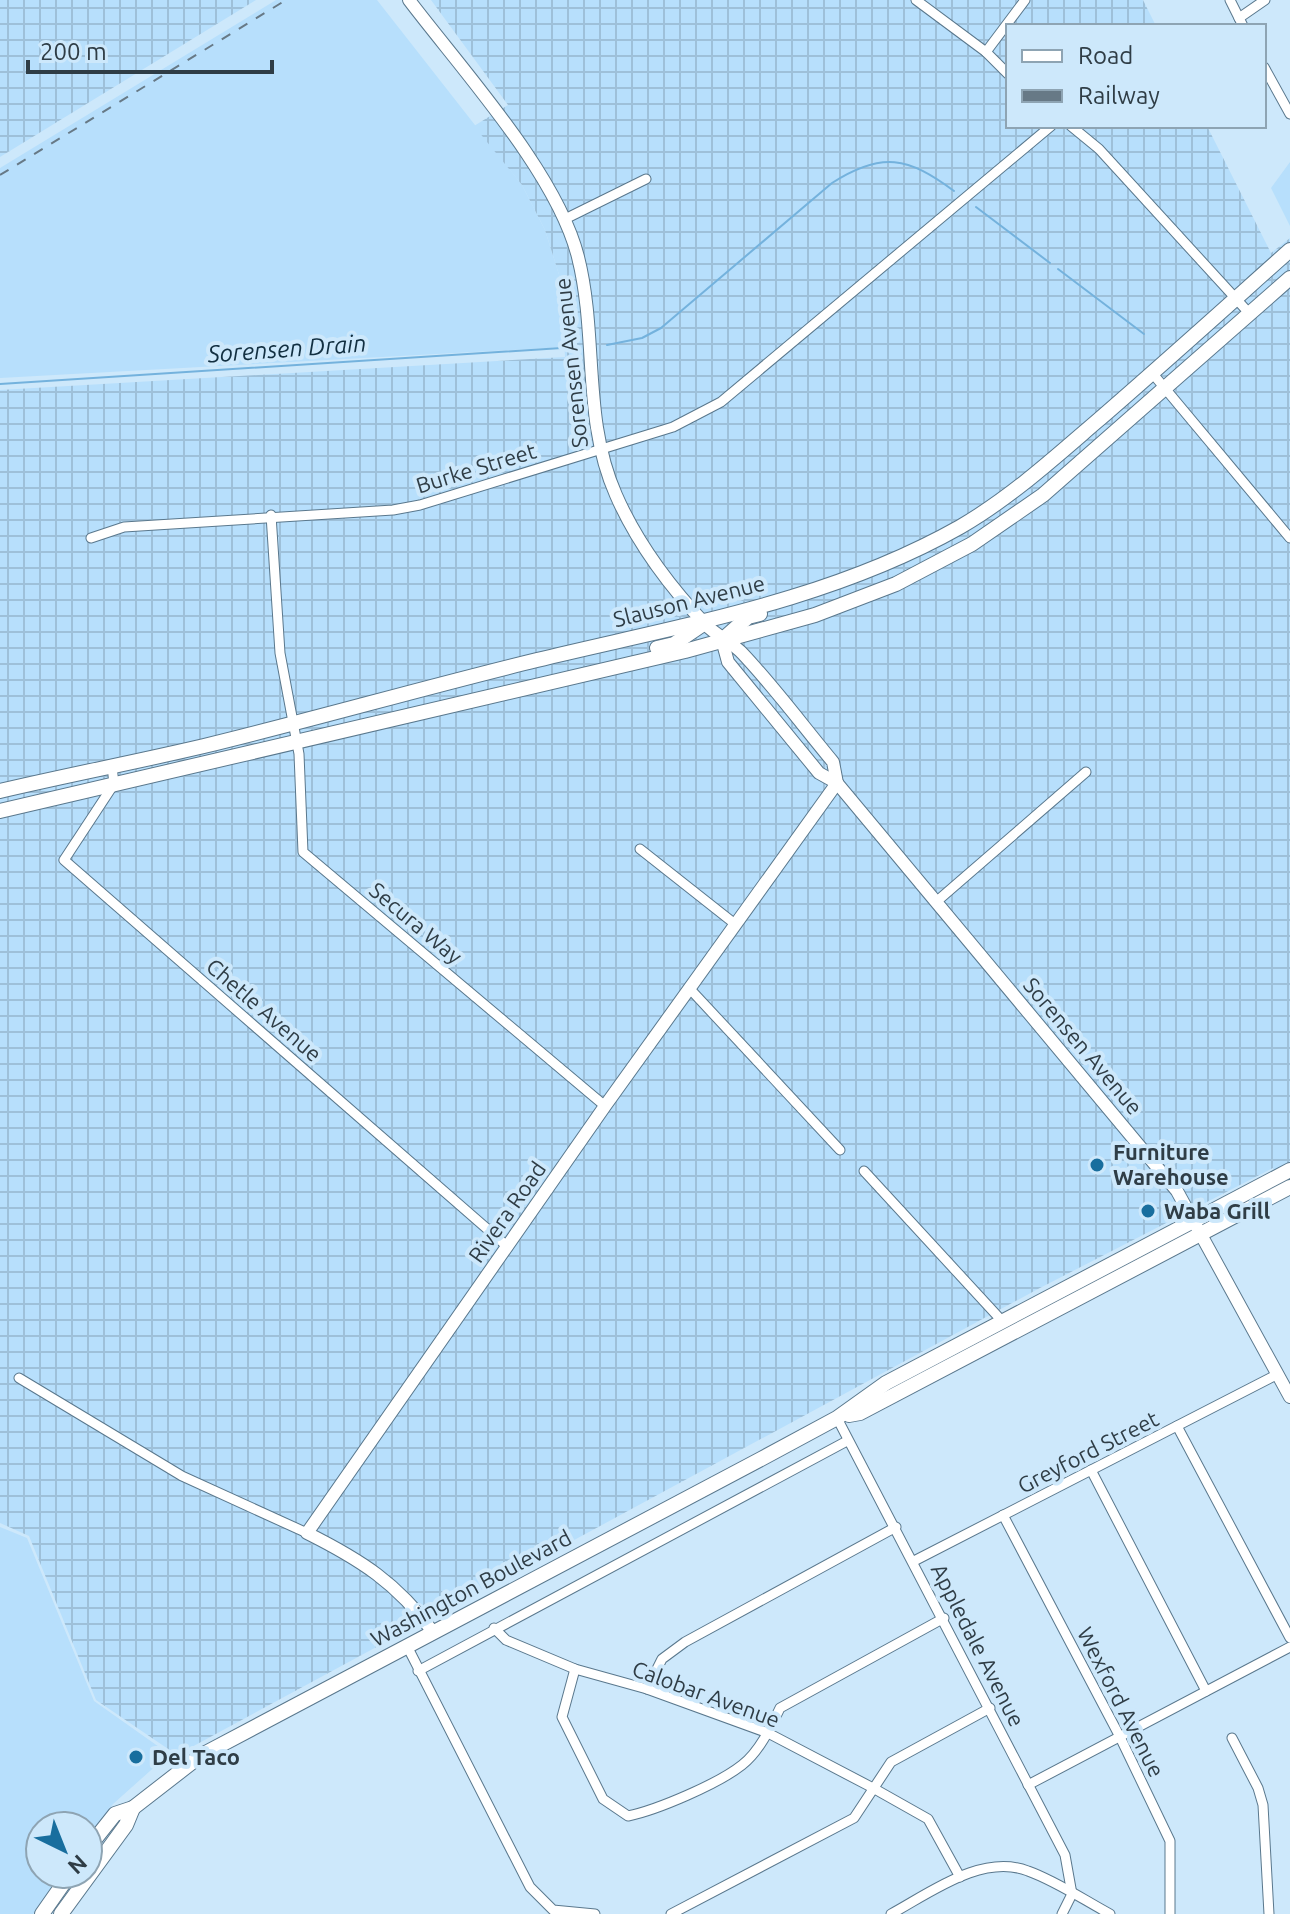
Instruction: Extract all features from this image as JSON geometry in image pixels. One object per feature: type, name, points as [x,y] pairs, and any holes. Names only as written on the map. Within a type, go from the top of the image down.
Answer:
[{"type":"main road","name":"Slauson Avenue","points":[[0,791],[294,723],[578,650],[705,623],[823,589],[888,564],[962,525],[1031,477],[1153,374],[1290,250]]},
{"type":"main road","name":"Slauson Avenue","points":[[0,811],[722,640],[841,606],[896,584],[972,544],[1043,495],[1290,278]]},
{"type":"main road","points":[[722,640],[748,617],[814,599],[823,589]]},
{"type":"main road","points":[[617,665],[621,659],[674,644],[705,623]]},
{"type":"main road","name":"Washington Boulevard","points":[[837,1418],[860,1413],[1198,1227],[1290,1170]]},
{"type":"main road","name":"Washington Boulevard","points":[[104,1828],[115,1814],[133,1808],[200,1756],[837,1418],[886,1383],[1198,1227],[1290,1187]]},
{"type":"main road","name":"Washington Boulevard","points":[[61,1914],[126,1825],[133,1808]]},
{"type":"main road","points":[[42,1914],[59,1890]]},
{"type":"street","name":"Sorensen Avenue","points":[[409,0],[543,177],[565,219],[578,255],[586,294],[592,401],[600,450],[615,493],[639,538],[705,623],[722,640],[741,652],[833,762],[837,783],[1163,1173],[1198,1227],[1290,1397]]},
{"type":"street","points":[[916,0],[986,52],[1006,72]]},
{"type":"street","points":[[1007,24],[1025,0]]},
{"type":"street","points":[[1230,0],[1241,22],[1265,0]]},
{"type":"street","points":[[986,52],[1006,25]]},
{"type":"street","points":[[1266,71],[1290,114]]},
{"type":"street","name":"Burke Street","points":[[91,538],[124,527],[271,515],[393,510],[420,505],[673,427],[721,402],[1049,128]]},
{"type":"street","points":[[1073,128],[1099,149],[1249,313]]},
{"type":"street","points":[[565,219],[646,179]]},
{"type":"street","points":[[1153,374],[1290,538]]},
{"type":"street","name":"Secura Way","points":[[271,515],[280,653],[298,739],[303,852],[605,1106]]},
{"type":"street","points":[[112,766],[114,784]]},
{"type":"street","points":[[936,902],[1086,772]]},
{"type":"street","name":"Rivera Road","points":[[307,1533],[605,1106],[837,783]]},
{"type":"street","name":"Chetle Avenue","points":[[114,784],[64,860],[508,1247]]},
{"type":"street","points":[[640,849],[735,924]]},
{"type":"street","points":[[690,989],[840,1150]]},
{"type":"street","points":[[864,1171],[1003,1322]]},
{"type":"street","name":"Greyford Street","points":[[914,1561],[1278,1374]]},
{"type":"street","points":[[19,1378],[182,1476],[359,1559],[382,1576],[433,1632]]},
{"type":"street","name":"Appledale Avenue","points":[[837,1418],[1065,1855],[1072,1894]]},
{"type":"street","points":[[1177,1426],[1290,1638]]},
{"type":"street","name":"Washington Boulevard","points":[[418,1671],[847,1441]]},
{"type":"street","points":[[1091,1470],[1206,1691]]},
{"type":"street","name":"Wexford Avenue","points":[[1003,1515],[1120,1737],[1170,1841],[1170,1914]]},
{"type":"street","points":[[647,1689],[662,1659],[685,1642],[896,1527]]},
{"type":"street","points":[[575,1669],[562,1717],[603,1799],[628,1816],[652,1811],[743,1765],[768,1733],[780,1708],[944,1618]]},
{"type":"street","name":"Calobar Avenue","points":[[494,1628],[506,1640],[575,1669],[647,1689],[768,1733],[873,1788],[928,1819],[960,1877]]},
{"type":"street","points":[[407,1646],[530,1887],[553,1910],[595,1914]]},
{"type":"street","points":[[1028,1785],[1290,1647]]},
{"type":"street","points":[[671,1914],[854,1818],[891,1762],[990,1708]]},
{"type":"street","points":[[1232,1738],[1258,1788],[1263,1805],[1269,1914]]},
{"type":"street","points":[[891,1914],[960,1877],[996,1866],[1027,1870],[1110,1914]]},
{"type":"street","points":[[1062,1914],[1072,1894]]},
{"type":"shaded area","points":[[0,0],[256,0],[0,157]]},
{"type":"shaded area","points":[[276,0],[377,0],[522,185],[545,230],[561,281],[565,347],[0,378],[0,168]]},
{"type":"shaded area","points":[[431,0],[1143,0],[1155,24],[1006,24],[1006,128],[1208,128],[1271,253],[1290,238],[1290,1161],[1278,1177],[1273,1168],[1038,1289],[177,1755],[96,1700],[29,1536],[0,1523],[0,390],[565,357],[561,281],[545,230],[522,185],[474,126],[508,105]]},
{"type":"shaded area","points":[[1290,162],[1290,226],[1271,188]]},
{"type":"shaded area","points":[[0,1527],[27,1538],[94,1701],[169,1754],[113,1804],[104,1816],[104,1810],[24,1810],[24,1890],[50,1890],[33,1914],[0,1914]]},
{"type":"waterway","name":"Sorensen Drain","points":[[607,345],[642,338],[661,328],[832,183],[850,173],[866,166],[894,162],[923,171],[954,191]]},
{"type":"waterway","name":"Sorensen Drain","points":[[976,207],[1050,263]]},
{"type":"waterway","name":"Sorensen Drain","points":[[1058,269],[1144,334]]},
{"type":"waterway","name":"Sorensen Drain","points":[[0,384],[577,347]]},
{"type":"railway","points":[[0,175],[286,0]]},
{"type":"place","name":"Furniture Warehouse","points":[[1097,1165]]},
{"type":"place","name":"Waba Grill","points":[[1148,1211]]},
{"type":"place","name":"Del Taco","points":[[136,1757]]}]
